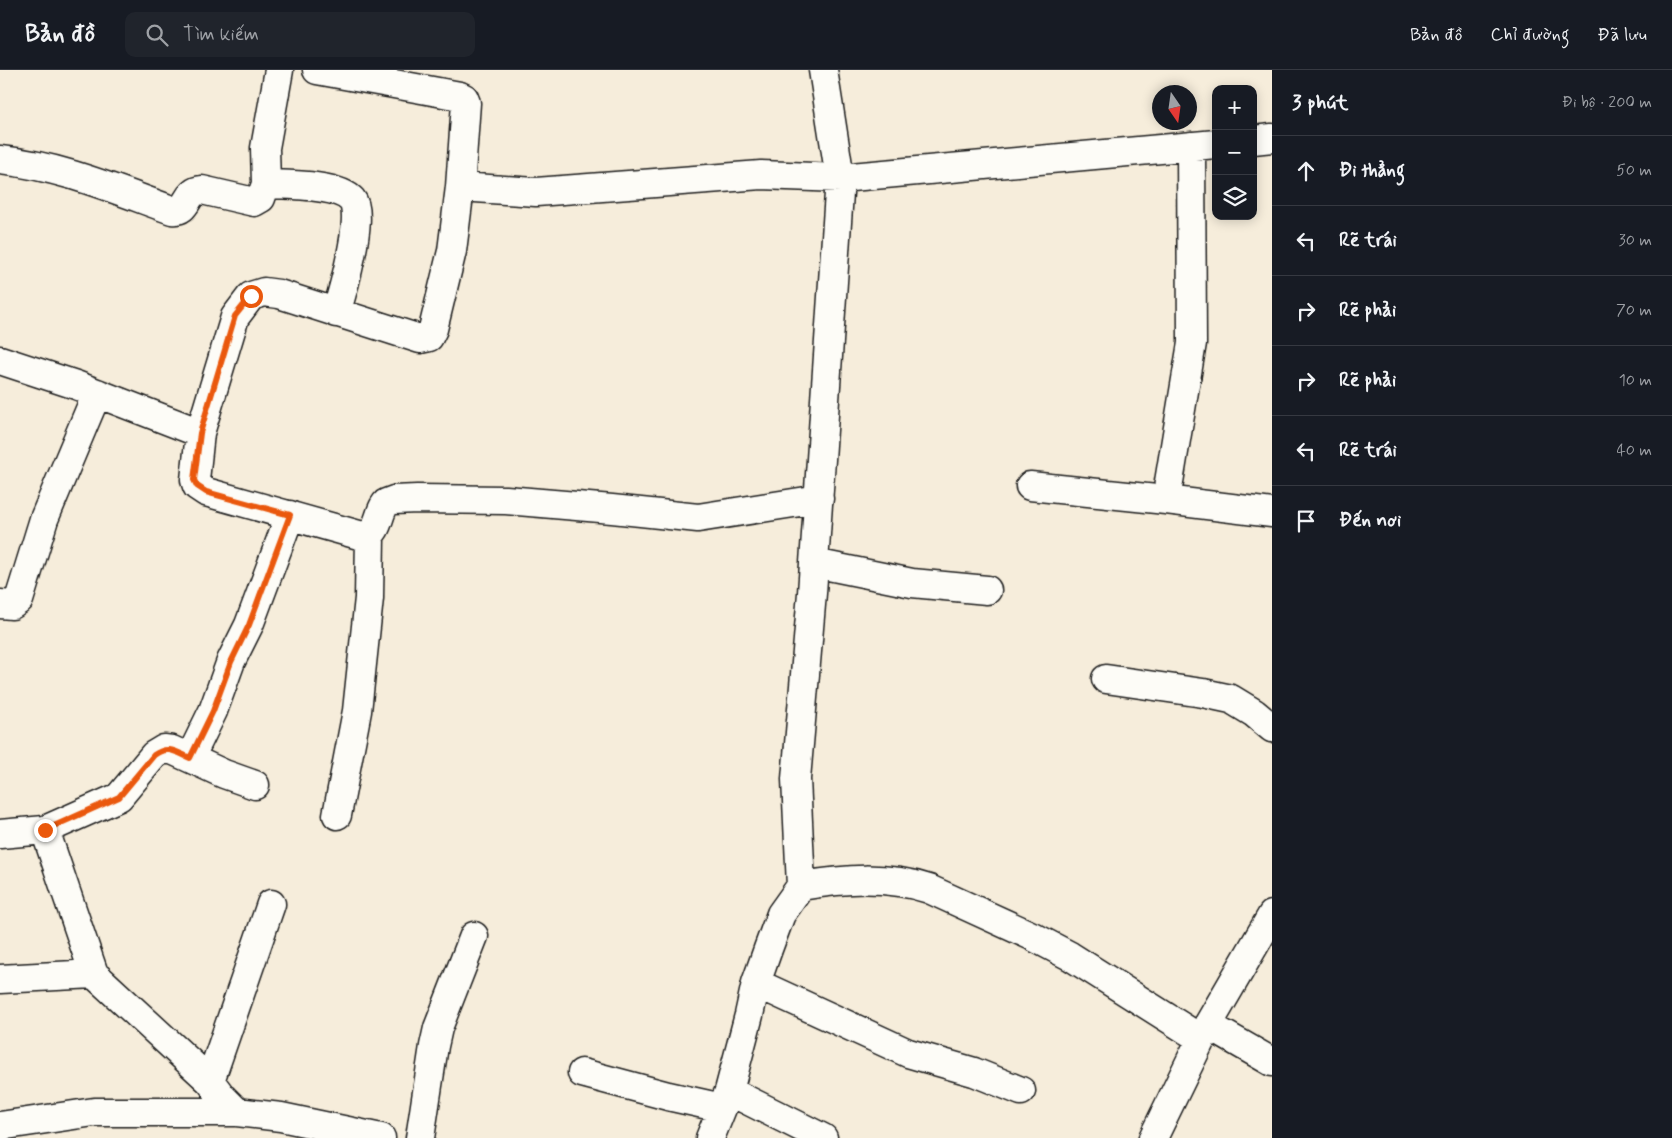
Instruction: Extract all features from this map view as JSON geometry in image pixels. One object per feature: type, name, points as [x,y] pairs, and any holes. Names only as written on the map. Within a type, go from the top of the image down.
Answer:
[{"type":"street","points":[[0,160],[20,162],[77,176],[176,210],[183,208],[196,190],[254,202],[261,198],[266,184],[265,148],[279,70]]},
{"type":"street","points":[[317,70],[464,98],[466,103],[460,186],[452,250],[433,330],[429,337],[420,339],[279,294],[264,292],[251,296],[235,316],[200,433],[194,480],[206,492],[362,537],[370,536]]},
{"type":"street","points":[[710,1138],[726,1099],[756,983],[781,914],[801,886],[796,779],[819,499],[840,178],[823,70]]},
{"type":"street","points":[[1257,140],[1272,138]]},
{"type":"street","points":[[460,186],[536,192],[761,176],[840,178],[1203,145],[1192,343],[1166,500]]},
{"type":"street","points":[[266,184],[323,188],[344,195],[352,200],[356,211],[354,245],[336,313]]},
{"type":"street","points":[[0,360],[97,393],[200,433]]},
{"type":"street","points":[[0,604],[12,605],[19,600],[44,519],[97,393]]},
{"type":"street","points":[[1030,486],[1272,513]]},
{"type":"street","points":[[336,815],[357,711],[369,598],[370,536],[386,503],[394,500],[409,499],[506,500],[698,518],[819,499]]},
{"type":"street","points":[[190,758],[213,711],[231,662],[249,625],[290,515]]},
{"type":"street","points":[[814,563],[912,583],[987,590]]},
{"type":"street","points":[[1106,679],[1203,693],[1230,699],[1254,713],[1272,728]]},
{"type":"street","points":[[0,834],[45,830],[119,797],[154,755],[159,751],[167,749],[224,774],[255,785]]},
{"type":"street","points":[[45,830],[94,974],[210,1081],[237,1112]]},
{"type":"street","points":[[801,886],[840,880],[867,879],[914,884],[929,889],[1032,936],[1205,1032],[1272,1062]]},
{"type":"street","points":[[210,1081],[271,904]]},
{"type":"street","points":[[1153,1138],[1205,1032],[1272,915]]},
{"type":"street","points":[[420,1138],[438,1028],[474,936]]},
{"type":"street","points":[[0,979],[94,974]]},
{"type":"street","points":[[756,983],[908,1054],[974,1072],[1021,1091]]},
{"type":"street","points":[[582,1074],[668,1096],[726,1099],[823,1138]]},
{"type":"street","points":[[0,1126],[94,1112],[237,1112],[277,1128],[381,1138]]},
{"type":"route","points":[[45,830],[119,797],[159,751],[164,749],[172,750],[190,758],[213,711],[231,662],[249,625],[290,515],[206,492],[197,486],[194,480],[194,472],[200,433],[235,316],[251,296]]}]
